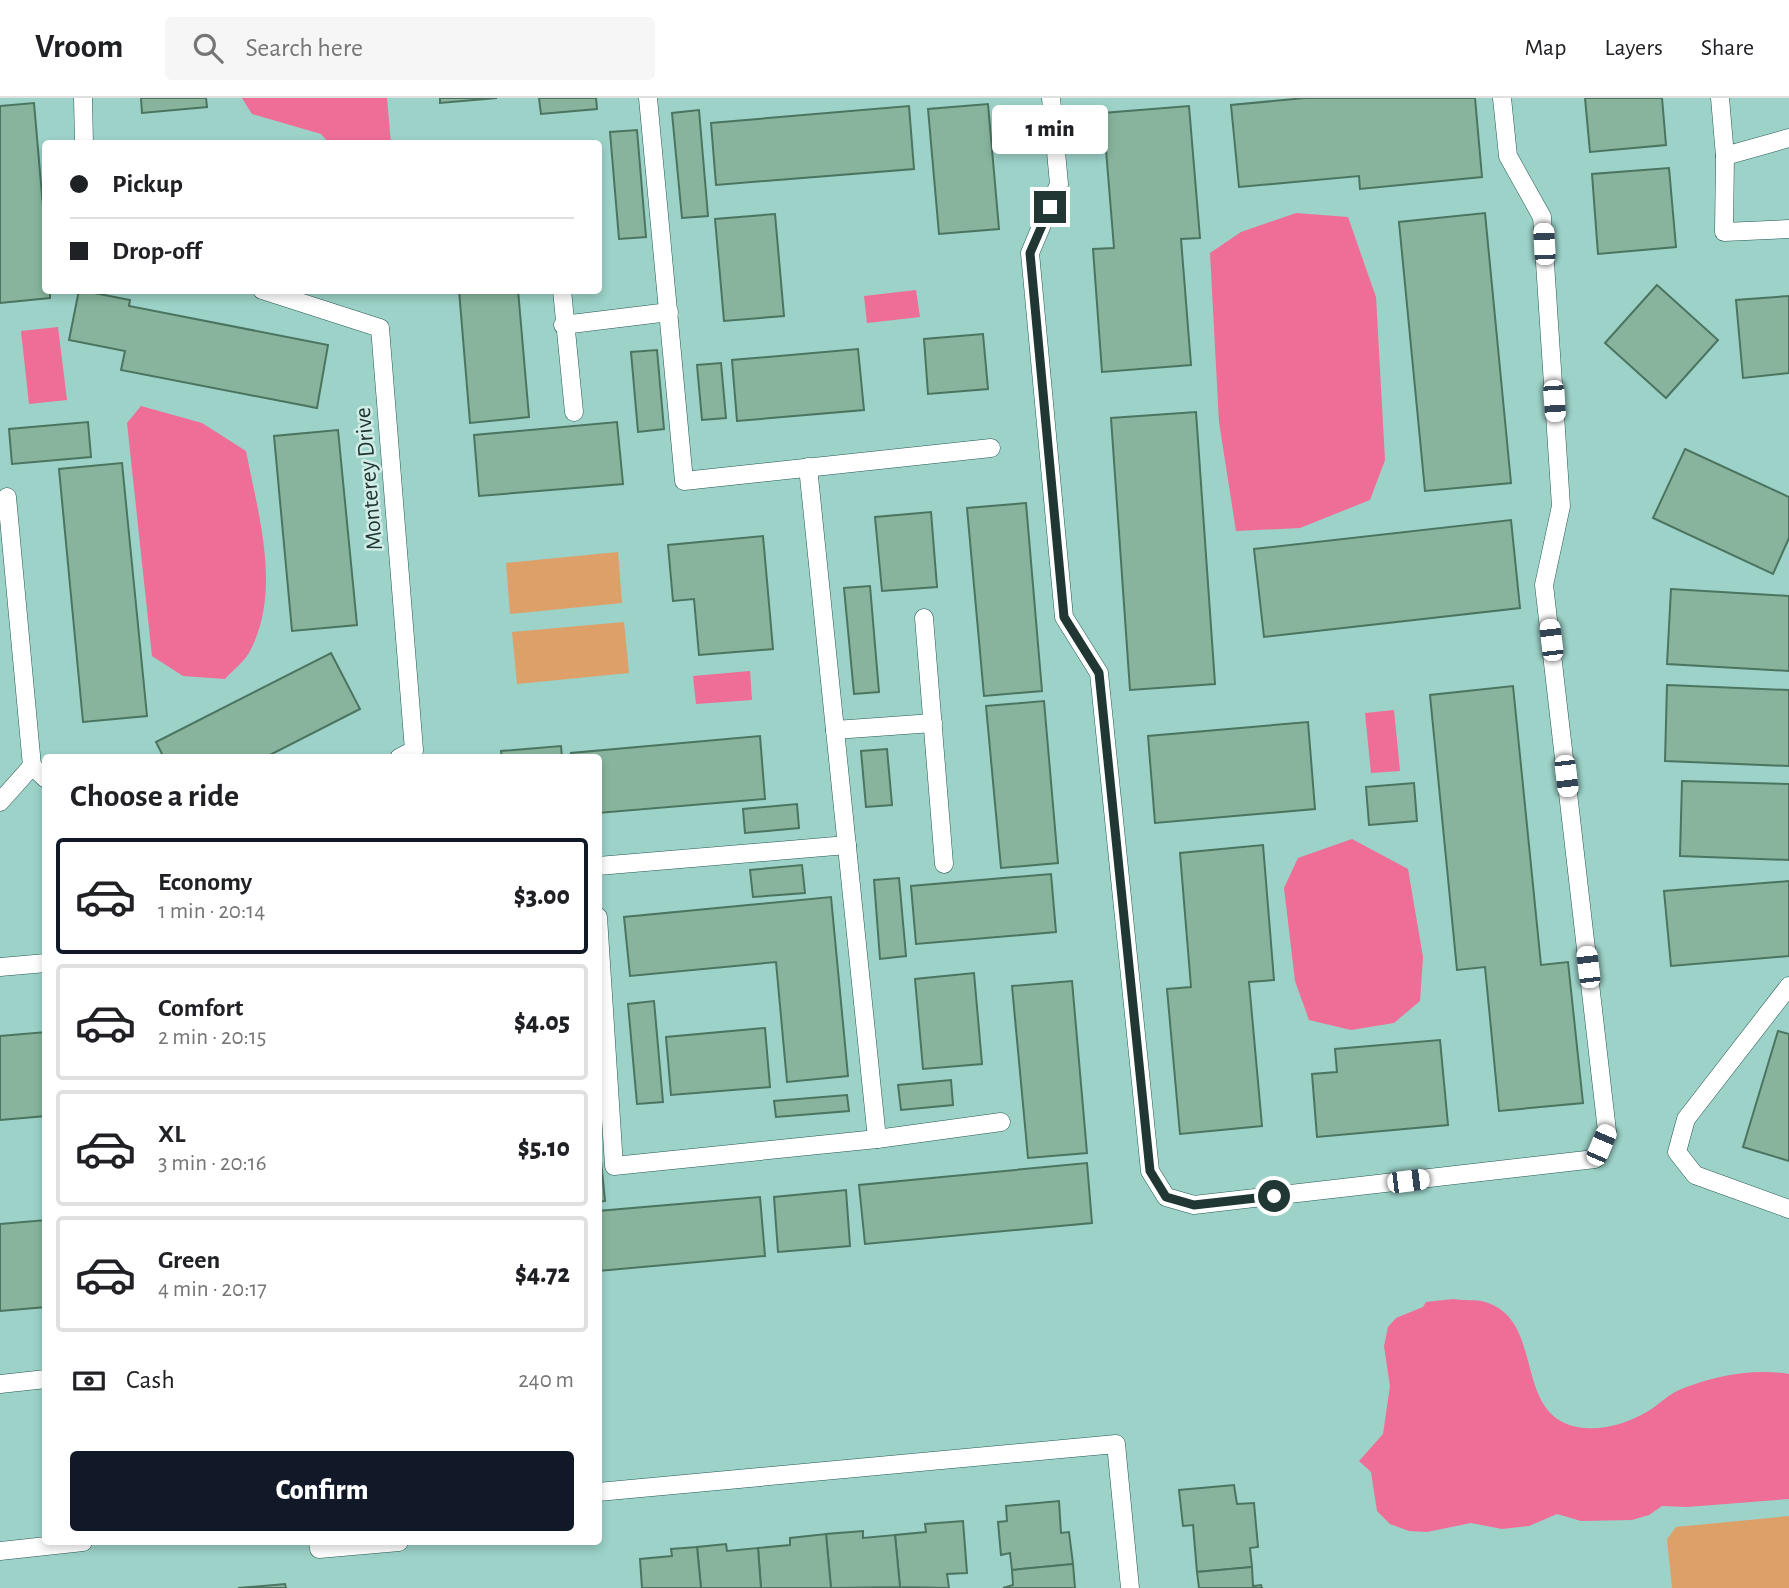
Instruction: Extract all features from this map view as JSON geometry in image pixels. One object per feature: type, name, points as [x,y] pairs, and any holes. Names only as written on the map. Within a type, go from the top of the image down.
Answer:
[{"type":"lane","points":[[83,98],[84,140]]},
{"type":"lane","points":[[648,98],[684,481],[991,448]]},
{"type":"lane","points":[[1051,98],[1059,184],[1030,253],[1064,617],[1099,673],[1150,1171],[1166,1197],[1194,1205],[1595,1160],[1607,1131],[1544,585],[1561,506],[1542,218],[1508,156],[1502,98]]},
{"type":"lane","points":[[1720,98],[1726,156],[1724,232],[1789,229]]},
{"type":"lane","points":[[1726,156],[1789,138]]},
{"type":"lane","name":"Monterey Drive","points":[[274,294],[380,328],[406,754]]},
{"type":"lane","points":[[562,294],[563,325],[574,412]]},
{"type":"lane","points":[[563,325],[669,312]]},
{"type":"lane","points":[[808,467],[877,1139]]},
{"type":"lane","points":[[7,497],[32,766],[42,775]]},
{"type":"lane","points":[[924,618],[944,864]]},
{"type":"lane","points":[[835,730],[933,723]]},
{"type":"lane","points":[[0,802],[32,766]]},
{"type":"lane","points":[[602,866],[847,845]]},
{"type":"lane","points":[[0,967],[42,962]]},
{"type":"lane","points":[[602,979],[614,1166],[877,1139],[1000,1122]]},
{"type":"lane","points":[[1789,986],[1686,1119],[1677,1152],[1695,1175],[1789,1209]]},
{"type":"lane","points":[[0,1384],[42,1379]]},
{"type":"lane","points":[[602,1492],[1116,1444],[1130,1588]]},
{"type":"lane","points":[[0,1551],[55,1545]]},
{"type":"lane","points":[[318,1545],[319,1549],[365,1545]]},
{"type":"shaded area","points":[[242,98],[387,98],[391,140],[326,140],[321,134],[252,114]]},
{"type":"shaded area","points":[[1296,213],[1348,217],[1376,297],[1385,460],[1370,500],[1300,528],[1236,531],[1219,422],[1210,253],[1241,232]]},
{"type":"shaded area","points":[[916,290],[920,317],[867,323],[864,296]]},
{"type":"shaded area","points":[[58,327],[67,400],[29,404],[21,331]]},
{"type":"shaded area","points":[[141,406],[202,423],[246,451],[261,526],[266,578],[265,603],[260,627],[250,651],[225,679],[183,676],[152,656],[127,423]]},
{"type":"shaded area","points":[[618,552],[622,603],[510,614],[506,563]]},
{"type":"shaded area","points":[[624,622],[629,673],[517,684],[512,632]]},
{"type":"shaded area","points":[[750,671],[752,700],[696,704],[693,676]]},
{"type":"shaded area","points":[[1394,710],[1400,771],[1371,773],[1365,713]]},
{"type":"shaded area","points":[[1352,839],[1408,869],[1423,957],[1420,1001],[1394,1023],[1351,1030],[1309,1020],[1295,981],[1284,888],[1298,858]]},
{"type":"shaded area","points":[[1453,1299],[1485,1302],[1504,1312],[1516,1327],[1544,1405],[1557,1419],[1577,1427],[1607,1427],[1627,1421],[1645,1413],[1679,1390],[1719,1377],[1762,1372],[1789,1374],[1789,1499],[1687,1507],[1662,1506],[1649,1515],[1632,1520],[1581,1521],[1557,1514],[1529,1526],[1502,1529],[1471,1523],[1427,1532],[1409,1531],[1390,1524],[1377,1511],[1371,1472],[1359,1461],[1383,1434],[1390,1386],[1384,1346],[1388,1327],[1396,1318],[1423,1307],[1426,1302]]},
{"type":"shaded area","points":[[1789,1516],[1789,1588],[1672,1588],[1667,1539],[1676,1527]]},
{"type":"building","points":[[141,98],[206,98],[207,107],[142,113]]},
{"type":"building","points":[[440,98],[497,98],[440,103]]},
{"type":"building","points":[[539,98],[596,98],[597,109],[541,114]]},
{"type":"building","points":[[1305,98],[1475,98],[1482,177],[1360,189],[1359,176],[1239,187],[1231,105]]},
{"type":"building","points":[[1585,98],[1662,98],[1666,145],[1590,152]]},
{"type":"building","points":[[34,103],[42,195],[42,294],[50,294],[50,298],[0,303],[0,106]]},
{"type":"building","points":[[988,104],[999,229],[939,234],[928,109]]},
{"type":"building","points":[[909,106],[914,169],[716,185],[711,123]]},
{"type":"building","points":[[1189,106],[1200,238],[1181,239],[1191,365],[1102,372],[1093,249],[1114,248],[1103,113]]},
{"type":"building","points":[[699,110],[708,216],[682,218],[672,113]]},
{"type":"building","points":[[637,130],[646,237],[619,239],[610,132]]},
{"type":"building","points":[[1669,168],[1676,247],[1598,254],[1592,174]]},
{"type":"building","points":[[1485,213],[1511,483],[1425,491],[1399,222]]},
{"type":"building","points":[[775,214],[784,316],[724,321],[715,219]]},
{"type":"building","points":[[1657,285],[1718,340],[1666,398],[1605,343]]},
{"type":"building","points":[[78,294],[99,294],[130,300],[129,306],[328,345],[317,408],[121,370],[125,351],[69,340]]},
{"type":"building","points":[[459,294],[518,294],[529,417],[470,423]]},
{"type":"building","points":[[1789,296],[1789,373],[1743,378],[1736,300]]},
{"type":"building","points":[[983,334],[988,389],[928,394],[924,339]]},
{"type":"building","points":[[858,349],[864,410],[737,421],[732,360]]},
{"type":"building","points":[[657,350],[664,429],[638,432],[631,352]]},
{"type":"building","points":[[721,363],[726,418],[702,420],[697,365]]},
{"type":"building","points":[[1196,412],[1215,684],[1130,690],[1111,418]]},
{"type":"building","points":[[88,422],[91,457],[12,464],[9,429]]},
{"type":"building","points":[[617,422],[623,484],[479,496],[474,435]]},
{"type":"building","points":[[338,430],[357,625],[292,631],[274,436]]},
{"type":"building","points":[[1685,449],[1789,497],[1789,538],[1773,574],[1653,518]]},
{"type":"building","points":[[122,463],[147,716],[83,722],[59,469]]},
{"type":"building","points":[[1026,503],[1042,691],[984,696],[967,508]]},
{"type":"building","points":[[931,512],[937,587],[882,591],[875,517]]},
{"type":"building","points":[[1511,520],[1520,608],[1264,637],[1254,549]]},
{"type":"building","points":[[763,536],[773,649],[699,655],[694,599],[673,601],[668,545]]},
{"type":"building","points":[[870,586],[879,692],[854,694],[844,588]]},
{"type":"building","points":[[1671,589],[1789,596],[1789,671],[1667,664]]},
{"type":"building","points":[[331,653],[360,709],[272,754],[162,754],[156,742]]},
{"type":"building","points":[[1667,685],[1789,690],[1789,766],[1665,761]]},
{"type":"building","points":[[1513,686],[1541,965],[1568,962],[1583,1103],[1499,1111],[1485,967],[1457,970],[1430,695]]},
{"type":"building","points":[[1044,701],[1058,863],[1001,868],[986,706]]},
{"type":"building","points":[[1308,722],[1315,809],[1155,823],[1148,736]]},
{"type":"building","points":[[760,736],[765,799],[602,813],[602,754],[571,753]]},
{"type":"building","points":[[561,746],[562,754],[501,754],[501,751]]},
{"type":"building","points":[[887,749],[892,805],[866,807],[861,751]]},
{"type":"building","points":[[1682,781],[1789,784],[1789,860],[1680,856]]},
{"type":"building","points":[[1414,783],[1417,821],[1369,825],[1366,787]]},
{"type":"building","points":[[797,804],[799,828],[745,833],[743,809]]},
{"type":"building","points":[[1263,845],[1274,980],[1249,982],[1262,1126],[1180,1134],[1167,989],[1191,987],[1180,853]]},
{"type":"building","points":[[802,865],[805,893],[753,897],[750,870]]},
{"type":"building","points":[[1051,874],[1056,932],[916,944],[911,886]]},
{"type":"building","points":[[899,878],[906,956],[880,959],[874,880]]},
{"type":"building","points":[[1789,881],[1789,956],[1671,966],[1664,891]]},
{"type":"building","points":[[831,897],[848,1076],[787,1082],[776,962],[630,976],[624,917]]},
{"type":"building","points":[[974,973],[982,1064],[923,1069],[915,979]]},
{"type":"building","points":[[1072,981],[1087,1153],[1028,1158],[1012,986]]},
{"type":"building","points":[[654,1001],[663,1102],[637,1104],[628,1004]]},
{"type":"building","points":[[765,1028],[770,1087],[671,1095],[666,1037]]},
{"type":"building","points":[[1778,1031],[1789,1034],[1789,1161],[1743,1147]]},
{"type":"building","points":[[42,1032],[42,1116],[0,1120],[0,1036]]},
{"type":"building","points":[[1440,1040],[1448,1125],[1317,1137],[1312,1074],[1337,1072],[1335,1049]]},
{"type":"building","points":[[951,1080],[953,1105],[901,1110],[898,1085]]},
{"type":"building","points":[[847,1095],[849,1111],[776,1117],[774,1101]]},
{"type":"building","points":[[1087,1163],[1092,1223],[865,1244],[859,1185]]},
{"type":"building","points":[[602,1171],[605,1201],[602,1201]]},
{"type":"building","points":[[846,1190],[850,1246],[778,1252],[774,1197]]},
{"type":"building","points":[[760,1197],[765,1256],[602,1271],[602,1211]]},
{"type":"building","points":[[42,1220],[42,1307],[0,1311],[0,1224]]},
{"type":"building","points":[[1234,1485],[1237,1504],[1254,1503],[1258,1547],[1250,1548],[1252,1567],[1197,1572],[1193,1525],[1183,1526],[1179,1490]]},
{"type":"building","points":[[1059,1501],[1061,1533],[1069,1532],[1073,1564],[1012,1570],[1010,1553],[1001,1555],[998,1522],[1007,1521],[1006,1506]]},
{"type":"building","points":[[963,1521],[967,1573],[947,1574],[949,1588],[900,1587],[895,1535],[926,1532],[925,1524]]},
{"type":"building","points":[[863,1531],[863,1538],[895,1535],[900,1587],[831,1588],[826,1534]]},
{"type":"building","points":[[826,1534],[831,1588],[761,1588],[758,1548],[790,1545],[790,1538]]},
{"type":"building","points":[[726,1544],[727,1551],[758,1548],[761,1588],[701,1588],[697,1547]]},
{"type":"building","points":[[697,1547],[701,1588],[642,1588],[640,1559],[672,1556],[671,1549]]},
{"type":"building","points":[[1073,1564],[1075,1588],[1003,1588],[1013,1585],[1012,1570]]},
{"type":"building","points":[[1252,1567],[1253,1586],[1261,1585],[1262,1588],[1199,1588],[1197,1572]]},
{"type":"building","points":[[285,1584],[286,1588],[238,1588]]},
{"type":"route","points":[[1050,207],[1030,253],[1064,617],[1099,673],[1150,1171],[1166,1197],[1194,1205],[1274,1196]]}]
